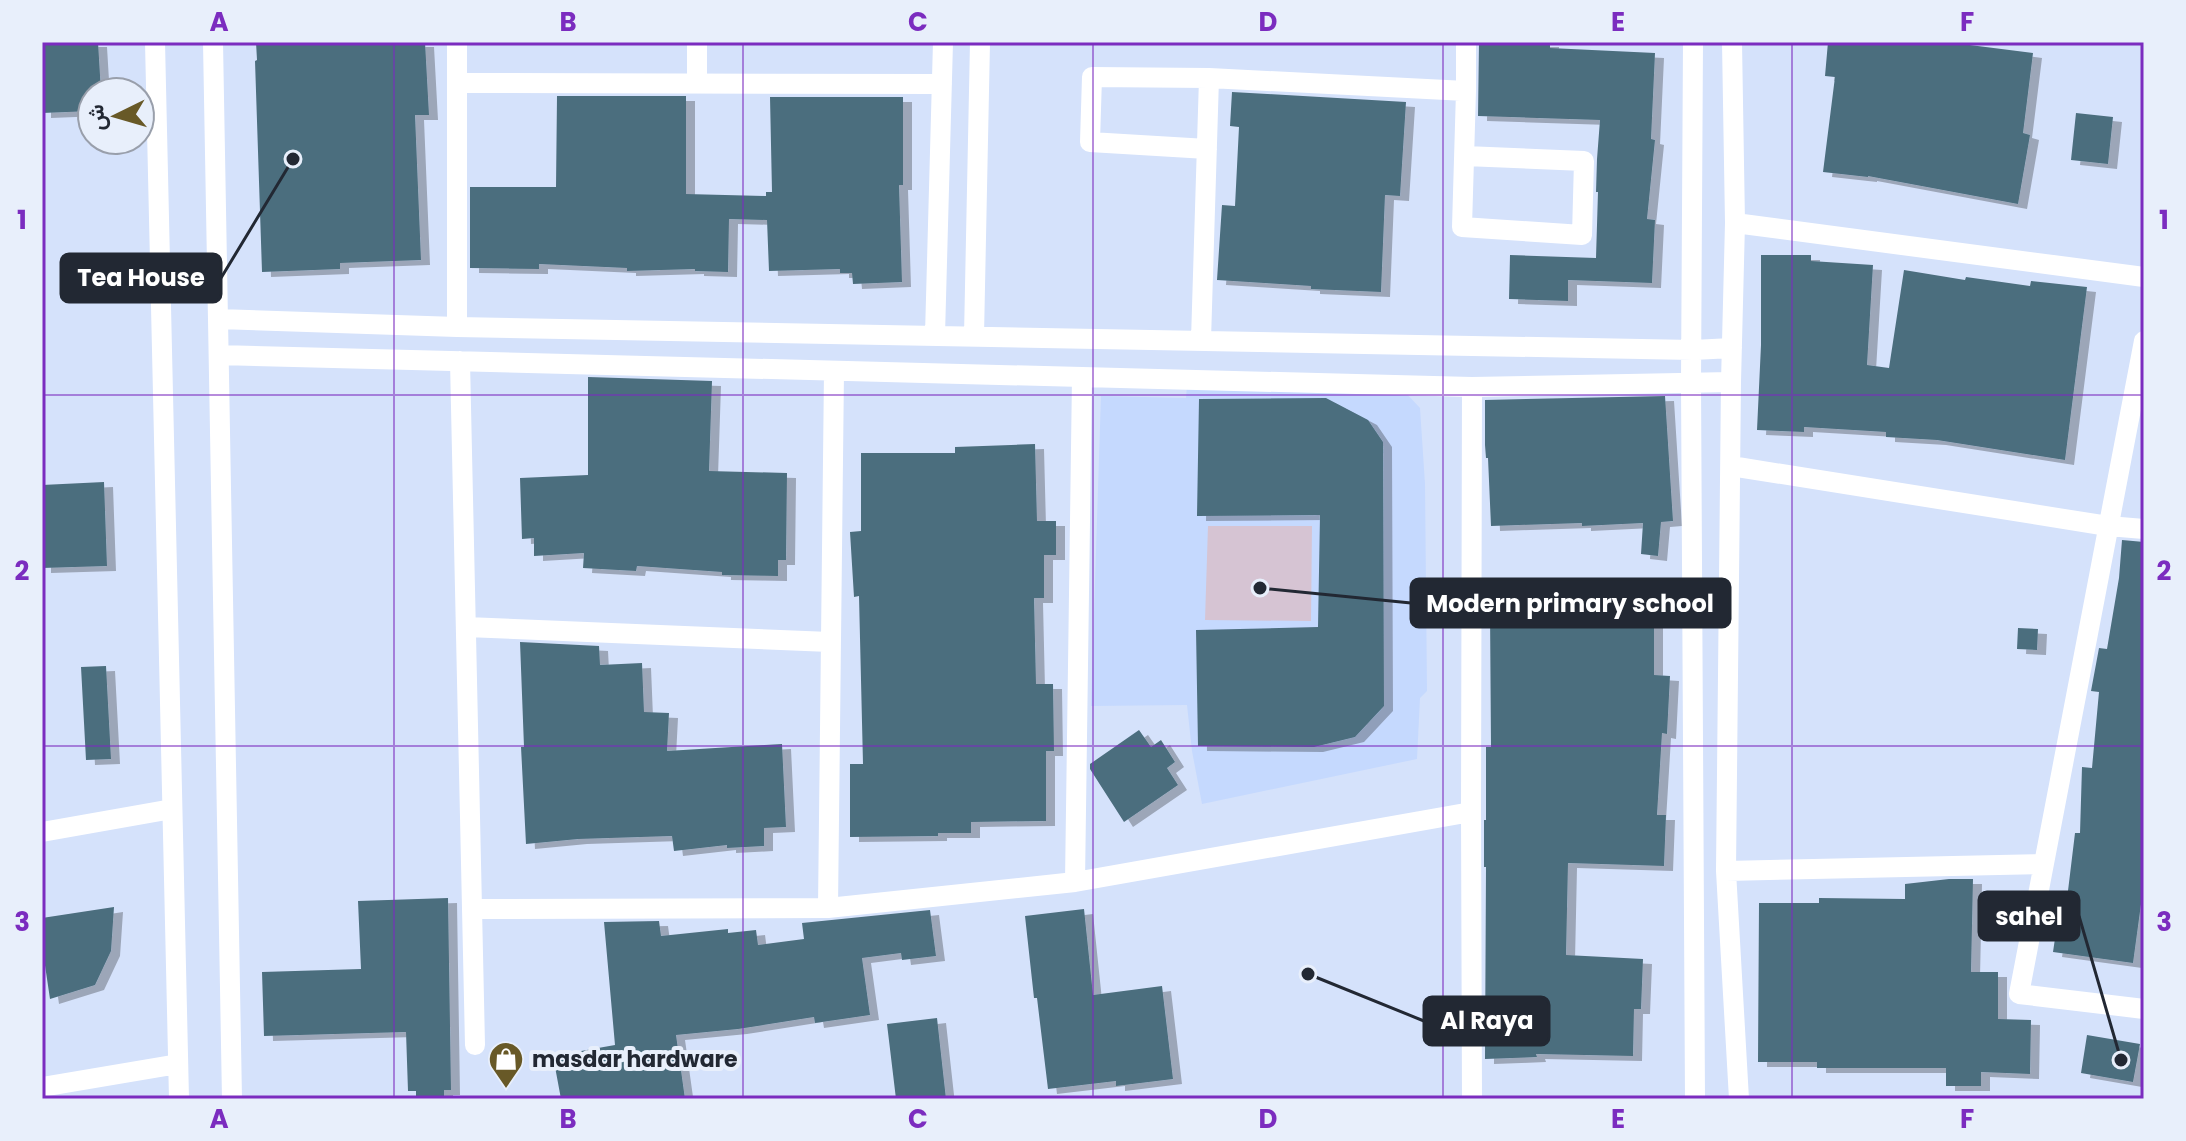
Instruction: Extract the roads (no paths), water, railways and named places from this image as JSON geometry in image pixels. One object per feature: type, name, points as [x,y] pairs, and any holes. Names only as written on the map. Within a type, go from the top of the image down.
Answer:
[{"type":"street","points":[[155,42],[179,1099]]},
{"type":"street","points":[[213,42],[232,1099]]},
{"type":"street","points":[[457,42],[457,327]]},
{"type":"street","points":[[697,42],[697,83]]},
{"type":"street","points":[[935,335],[943,42]]},
{"type":"street","points":[[974,336],[980,42]]},
{"type":"street","points":[[1465,156],[1584,161],[1582,235],[1462,227],[1466,42]]},
{"type":"street","points":[[1693,42],[1691,383],[1695,1099]]},
{"type":"street","points":[[1732,42],[1735,223],[1726,871],[1739,1099]]},
{"type":"street","points":[[1207,149],[1090,142],[1092,77],[1209,78],[1466,91]]},
{"type":"street","points":[[1201,340],[1209,78]]},
{"type":"street","points":[[457,83],[942,84]]},
{"type":"street","points":[[1735,223],[2144,277]]},
{"type":"street","points":[[218,319],[457,327],[1693,350],[1732,348]]},
{"type":"street","points":[[2144,341],[2019,994],[2144,1009]]},
{"type":"street","points":[[219,355],[1472,387],[1731,382]]},
{"type":"street","points":[[460,361],[475,1045]]},
{"type":"street","points":[[828,908],[834,371]]},
{"type":"street","points":[[1075,882],[1082,377]]},
{"type":"street","points":[[1472,387],[1472,1099]]},
{"type":"street","points":[[1731,466],[2108,526],[2144,529]]},
{"type":"street","points":[[466,627],[830,642]]},
{"type":"street","points":[[42,832],[172,809]]},
{"type":"street","points":[[472,909],[828,908],[1075,882],[1471,812]]},
{"type":"street","points":[[1726,871],[2043,864]]},
{"type":"street","points":[[42,1087],[178,1064]]},
{"type":"place","name":"Tea House","points":[[293,159]]},
{"type":"place","name":"Modern primary school","points":[[1260,588]]},
{"type":"place","name":"Al Raya","points":[[1308,974]]},
{"type":"place","name":"sahel","points":[[2121,1060]]},
{"type":"place","name":"masdar hardware","points":[[506,1090]]}]
